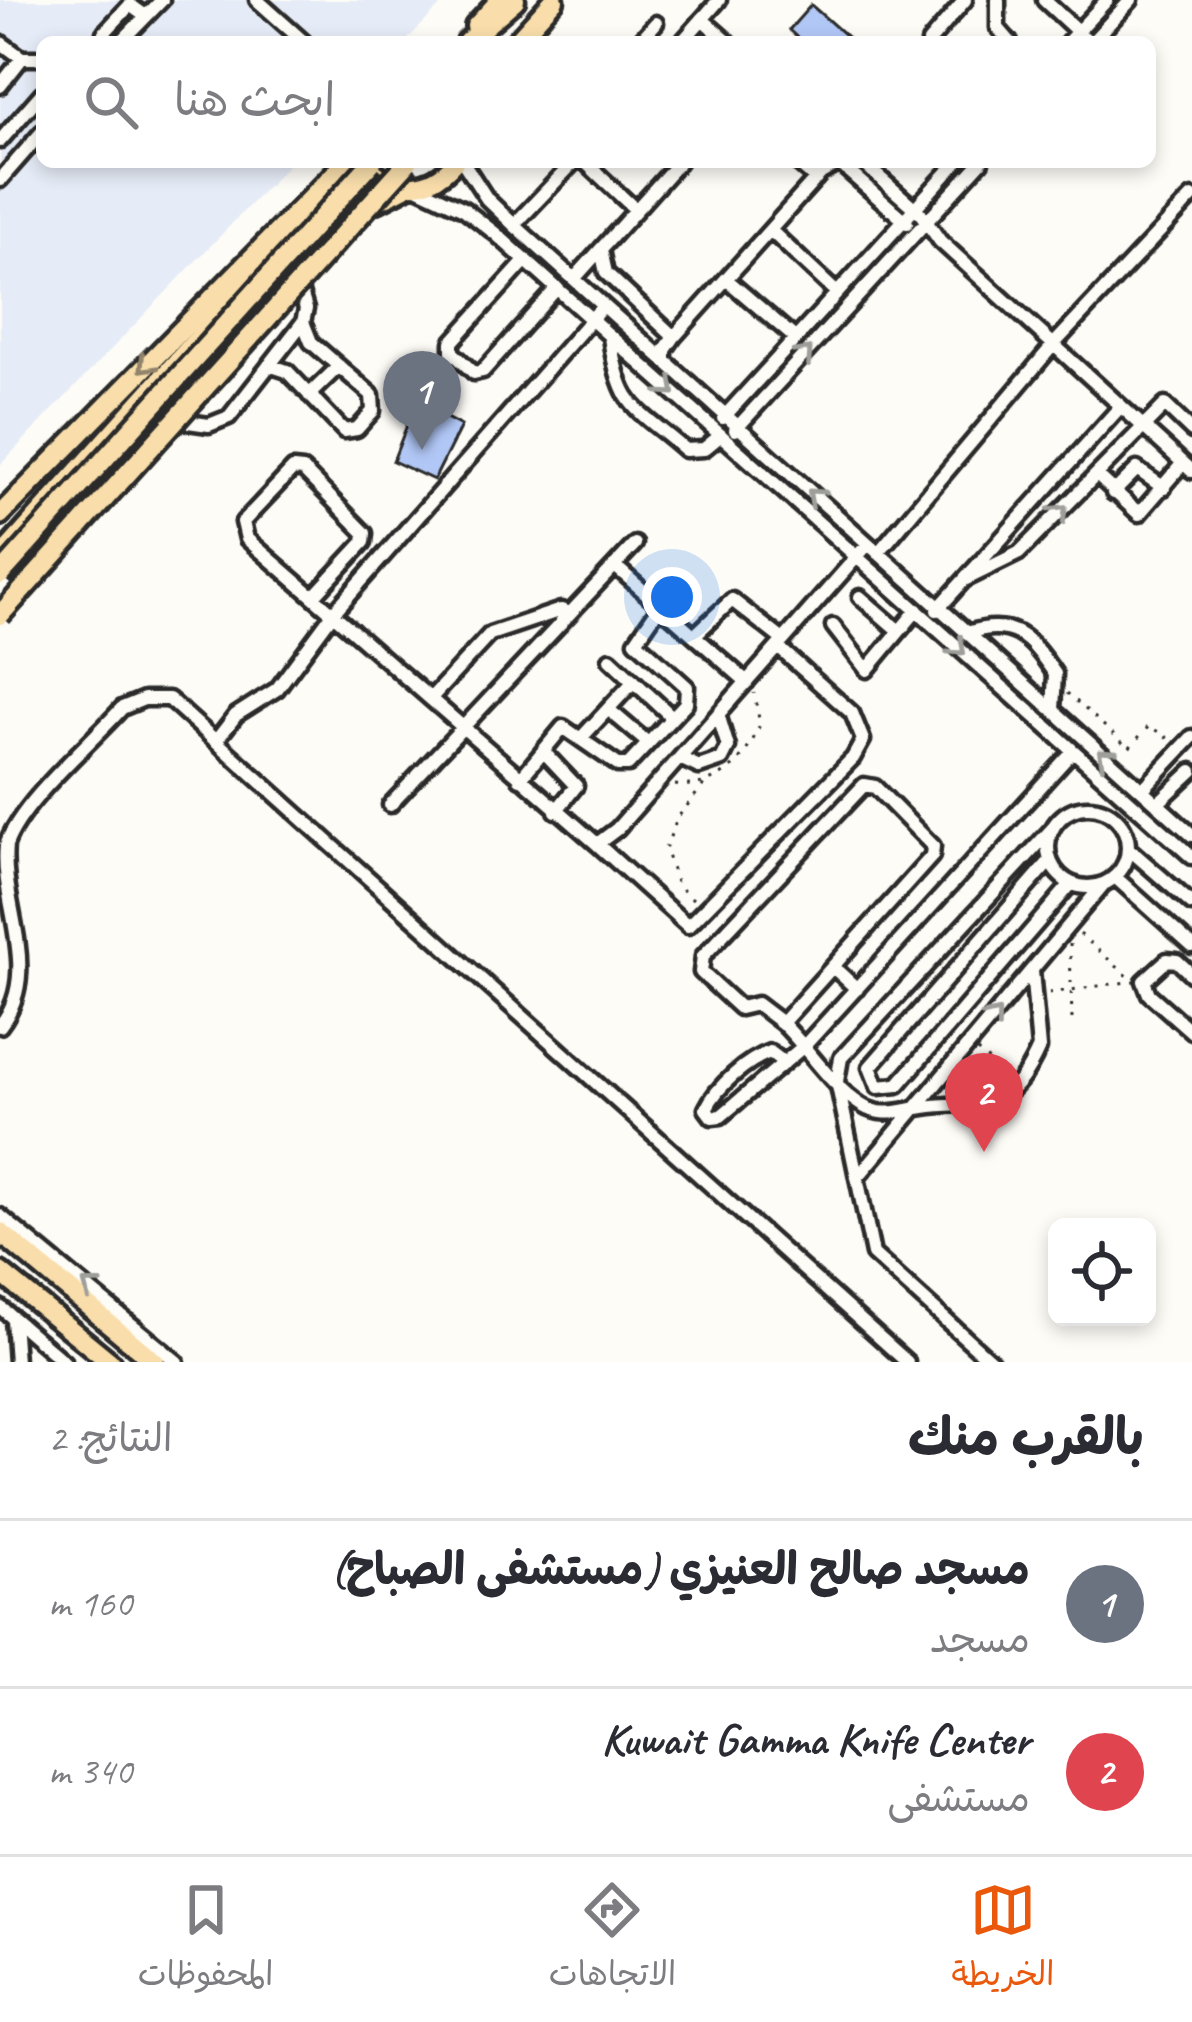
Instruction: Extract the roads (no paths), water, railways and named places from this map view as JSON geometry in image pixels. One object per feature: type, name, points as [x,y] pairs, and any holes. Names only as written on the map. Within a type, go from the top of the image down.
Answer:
[{"type":"highway","points":[[472,36],[517,0]]},
{"type":"highway","points":[[485,36],[517,0]]},
{"type":"highway","points":[[521,36],[554,0]]},
{"type":"highway","points":[[0,515],[343,168]]},
{"type":"highway","points":[[0,575],[364,168]]},
{"type":"highway","points":[[0,619],[403,168]]},
{"type":"highway","points":[[0,633],[52,557]]},
{"type":"highway","points":[[0,1232],[155,1362]]},
{"type":"highway","points":[[0,1272],[110,1362]]},
{"type":"main road","points":[[469,36],[499,0]]},
{"type":"main road","points":[[533,36],[566,0]]},
{"type":"main road","points":[[0,557],[344,168]]},
{"type":"main road","points":[[374,168],[382,178],[410,186]]},
{"type":"main road","points":[[0,619],[377,203],[451,168]]},
{"type":"street","points":[[257,0],[297,36]]},
{"type":"street","points":[[688,36],[719,0]]},
{"type":"street","points":[[934,36],[965,0]]},
{"type":"street","points":[[998,0],[998,28],[1005,36]]},
{"type":"street","points":[[1044,0],[1079,36]]},
{"type":"street","points":[[1084,36],[1107,0]]},
{"type":"street","points":[[1086,36],[1131,0]]},
{"type":"street","points":[[106,36],[130,4],[153,6]]},
{"type":"street","points":[[126,36],[153,6]]},
{"type":"street","points":[[702,19],[721,36]]},
{"type":"street","points":[[645,36],[656,23]]},
{"type":"street","points":[[0,42],[22,58],[36,58]]},
{"type":"street","points":[[0,86],[22,58]]},
{"type":"street","points":[[0,141],[36,100]]},
{"type":"street","points":[[0,180],[36,139]]},
{"type":"street","points":[[464,168],[487,199],[603,306],[1189,828]]},
{"type":"street","points":[[514,225],[568,168]]},
{"type":"street","points":[[591,168],[636,210]]},
{"type":"street","points":[[574,279],[674,168]]},
{"type":"street","points":[[803,168],[816,179]]},
{"type":"street","points":[[665,362],[674,337],[831,168]]},
{"type":"street","points":[[846,168],[904,220],[922,226],[1188,467],[1138,514],[1097,475]]},
{"type":"street","points":[[869,168],[915,208],[922,226]]},
{"type":"street","points":[[878,168],[880,178]]},
{"type":"street","points":[[720,434],[725,416],[952,168]]},
{"type":"street","points":[[615,341],[617,385],[626,398],[686,450],[704,449],[720,434],[738,427],[975,168]]},
{"type":"street","points":[[410,186],[475,216],[1192,857]]},
{"type":"street","points":[[597,844],[607,839],[857,557],[873,548],[1192,197]]},
{"type":"street","points":[[770,230],[837,293]]},
{"type":"street","points":[[601,249],[606,273],[674,337]]},
{"type":"street","points":[[526,260],[452,342],[452,352],[474,374],[483,371],[557,288]]},
{"type":"street","points":[[726,279],[796,338]]},
{"type":"street","points":[[181,421],[208,425],[224,421],[302,322],[306,302],[299,289]]},
{"type":"street","points":[[216,741],[236,715],[277,689],[334,612],[603,306]]},
{"type":"street","points":[[269,365],[286,371],[341,429],[357,429],[375,403],[308,338],[302,322]]},
{"type":"street","points":[[615,341],[631,331]]},
{"type":"street","points":[[309,395],[339,366]]},
{"type":"street","points":[[966,579],[1019,553],[1165,405],[1192,431]]},
{"type":"street","points":[[928,621],[1121,406]]},
{"type":"street","points":[[768,477],[778,464]]},
{"type":"street","points":[[1113,493],[1137,469],[1164,488]]},
{"type":"street","points":[[315,595],[364,542],[365,533],[303,470],[293,470],[242,530],[683,926],[711,908],[853,758],[863,740],[852,713],[732,600],[694,635]]},
{"type":"street","points":[[390,805],[635,544]]},
{"type":"street","points":[[615,566],[747,682]]},
{"type":"street","points":[[860,597],[899,631]]},
{"type":"street","points":[[520,779],[563,727],[623,766],[686,703],[687,687],[636,641],[660,606]]},
{"type":"street","points":[[431,698],[490,634],[561,610],[570,613]]},
{"type":"street","points":[[833,626],[867,670],[916,610]]},
{"type":"street","points":[[968,633],[999,624],[1014,628],[1049,665],[1057,683],[1053,710]]},
{"type":"street","points":[[610,659],[673,717]]},
{"type":"street","points":[[582,737],[634,681]]},
{"type":"street","points":[[0,1026],[14,1004],[18,983],[1,893],[3,856],[14,829],[122,709],[144,699],[169,699],[907,1362]]},
{"type":"street","points":[[608,709],[649,743]]},
{"type":"street","points":[[680,758],[699,766],[722,759],[728,747],[718,714]]},
{"type":"street","points":[[1142,790],[1186,735]]},
{"type":"street","points":[[543,751],[576,786],[556,811]]},
{"type":"street","points":[[782,1061],[770,1052],[760,1056],[712,1095],[706,1108],[712,1117],[721,1116],[806,1045],[1073,751]]},
{"type":"street","points":[[1157,804],[1192,771]]},
{"type":"street","points":[[782,1023],[932,856],[933,846],[874,787],[864,785],[698,966],[740,1008],[758,1004],[782,1023],[860,1105],[880,1113],[905,1114],[920,1107],[980,1107],[1014,1083],[1039,1048],[1032,971]]},
{"type":"street","points":[[1112,815],[1124,796]]},
{"type":"street","points":[[992,1362],[873,1254],[837,1081],[841,1058],[1074,809],[1090,807],[1112,815],[1123,827],[1129,849],[1192,904]]},
{"type":"street","points":[[1123,827],[1136,807]]},
{"type":"street","points":[[1051,830],[1049,862],[871,1067],[878,1087],[898,1085],[1070,885]]},
{"type":"street","points":[[857,1178],[1102,886],[1115,878],[1129,849]]},
{"type":"street","points":[[1049,862],[1070,885],[1102,886]]},
{"type":"street","points":[[1115,878],[1192,946]]},
{"type":"street","points":[[899,893],[924,913]]},
{"type":"street","points":[[1192,975],[1177,961],[1167,961],[1139,981],[1192,1032]]},
{"type":"street","points":[[833,967],[857,989]]},
{"type":"street","points":[[0,1216],[177,1362]]},
{"type":"street","points":[[0,1307],[64,1362]]},
{"type":"street","points":[[13,1318],[16,1362]]},
{"type":"place","name":"مسجد صالح العنيزي (مستشفى الصباح)","points":[[422,450]]},
{"type":"place","name":"Kuwait Gamma Knife Center","points":[[984,1152]]}]
